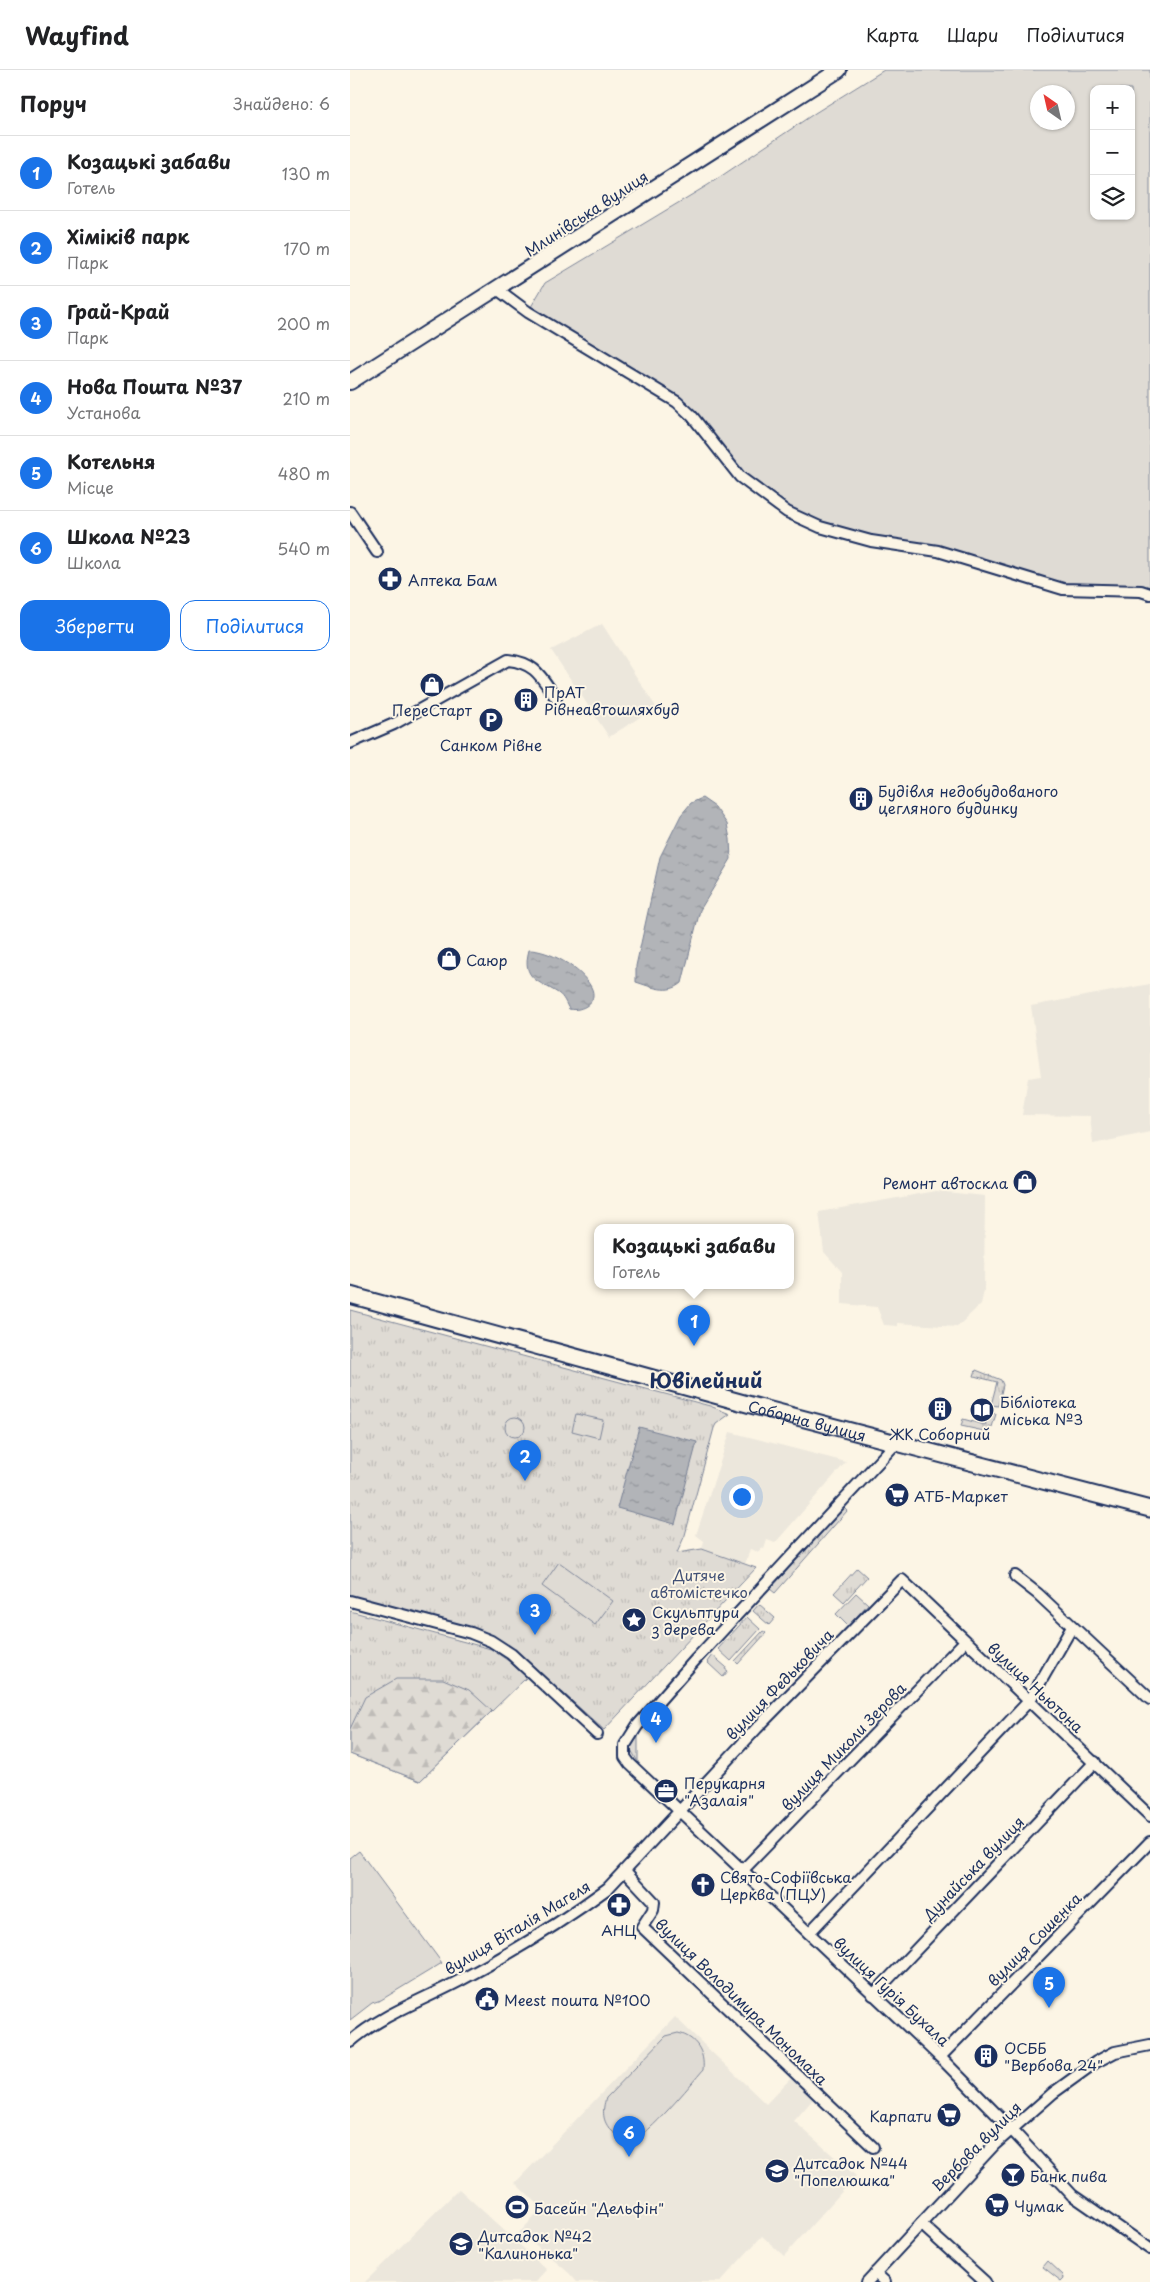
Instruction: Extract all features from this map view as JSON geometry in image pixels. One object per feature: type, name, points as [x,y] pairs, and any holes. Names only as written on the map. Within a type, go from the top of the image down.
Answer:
[{"type":"main road","name":"Млинівська вулиця","points":[[350,382],[839,70]]},
{"type":"main road","name":"Соборна вулиця","points":[[350,1295],[896,1443],[1150,1509]]},
{"type":"street","points":[[497,289],[528,312],[677,402],[692,416],[740,477],[787,512],[837,531],[871,540],[938,551],[1063,589],[1150,594]]},
{"type":"street","points":[[350,512],[377,552]]},
{"type":"street","points":[[350,743],[394,724],[508,660],[521,661],[534,668],[556,698]]},
{"type":"street","name":"вулиця Гурія Бухала","points":[[896,1443],[696,1659],[629,1735],[625,1746],[625,1756],[630,1764],[940,2057],[1011,2129],[1072,2195],[1150,2249]]},
{"type":"street","points":[[1015,1576],[1038,1594],[1150,1700]]},
{"type":"street","name":"вулиця Ньютона","points":[[902,1580],[1150,1816]]},
{"type":"street","name":"вулиця Федьковича","points":[[680,1811],[757,1728],[902,1580]]},
{"type":"street","points":[[350,1601],[471,1633],[491,1641],[511,1654],[598,1734]]},
{"type":"street","points":[[809,1933],[1030,1700],[1072,1627]]},
{"type":"street","name":"вулиця Миколи Зерова","points":[[742,1871],[965,1641]]},
{"type":"street","name":"Дунайська вулиця","points":[[873,1995],[1095,1762]]},
{"type":"street","name":"вулиця Віталія Магеля","points":[[350,2042],[375,2024],[469,1975],[587,1904],[608,1888],[625,1871],[666,1823],[680,1811]]},
{"type":"street","name":"вулиця Сошенка","points":[[940,2057],[1150,1842]]},
{"type":"street","name":"вулиця Володимира Мономаха","points":[[625,1871],[654,1902],[653,1910],[642,1927],[873,2147]]},
{"type":"street","name":"Вербова вулиця","points":[[867,2282],[1011,2129],[1053,2093],[1096,2062],[1115,2052],[1150,2045]]},
{"type":"street","points":[[921,2224],[985,2282]]},
{"type":"street","points":[[875,2273],[885,2282]]},
{"type":"shaded area","points":[[602,624],[656,707],[609,737],[551,650]]},
{"type":"shaded area","points":[[1150,984],[1150,1132],[1093,1144],[1090,1116],[1022,1115],[1028,1078],[1041,1076],[1031,1006]]},
{"type":"shaded area","points":[[936,1191],[985,1196],[984,1291],[981,1304],[957,1327],[898,1323],[898,1326],[884,1325],[877,1307],[842,1304],[842,1272],[824,1252],[819,1212]]},
{"type":"shaded area","points":[[730,1432],[846,1462],[775,1543],[767,1540],[764,1549],[761,1548],[759,1552],[750,1549],[745,1564],[702,1549],[704,1541],[696,1535]]},
{"type":"shaded area","points":[[675,2017],[766,2104],[793,2076],[815,2097],[794,2121],[856,2176],[784,2256],[762,2236],[720,2282],[577,2282],[530,2240],[518,2234],[542,2209],[515,2183]]},
{"type":"shaded area","name":"Дитсадок №42 \"Калинонька\"","points":[[459,2189],[547,2270],[536,2282],[365,2282]]},
{"type":"green space","points":[[884,70],[1150,70],[1150,594],[1063,589],[938,551],[820,527],[763,496],[692,416],[528,312],[545,283],[708,185],[815,113]]},
{"type":"green space","name":"Дитяче автомістечко","points":[[350,1310],[710,1406],[730,1414],[716,1424],[714,1428],[685,1535],[677,1553],[702,1549],[756,1568],[604,1730],[562,1692],[557,1696],[491,1641],[350,1601]]},
{"type":"green space","points":[[976,1370],[1001,1380],[1003,1385],[998,1406],[991,1405],[997,1382],[974,1376]]},
{"type":"green space","points":[[989,1412],[996,1414],[992,1427],[984,1431],[961,1426],[963,1419],[985,1425]]},
{"type":"green space","points":[[576,1414],[603,1420],[599,1438],[572,1431]]},
{"type":"green space","points":[[515,1417],[522,1420],[525,1427],[522,1434],[515,1437],[508,1434],[505,1427],[508,1420]]},
{"type":"green space","points":[[844,1508],[847,1511],[775,1593],[770,1589]]},
{"type":"green space","points":[[559,1562],[613,1601],[595,1625],[542,1586]]},
{"type":"green space","points":[[857,1568],[867,1577],[844,1602],[834,1593]]},
{"type":"green space","points":[[856,1593],[868,1604],[848,1626],[836,1614]]},
{"type":"green space","points":[[759,1604],[775,1618],[769,1625],[753,1611]]},
{"type":"green space","points":[[350,1611],[491,1649],[527,1677],[420,1781],[350,1754]]},
{"type":"green space","points":[[747,1617],[760,1629],[731,1661],[718,1649]]},
{"type":"green space","points":[[763,1631],[766,1633],[738,1664],[735,1661]]},
{"type":"green space","points":[[712,1655],[728,1671],[723,1677],[707,1662]]},
{"type":"green space","points":[[396,1679],[443,1679],[469,1690],[492,1711],[420,1781],[350,1754],[350,1729],[365,1697]]},
{"type":"green space","points":[[634,1735],[638,1735],[638,1762],[630,1748]]},
{"type":"green space","points":[[359,1851],[442,1963],[381,2000],[372,2003],[350,2020],[350,1858]]},
{"type":"green space","points":[[678,2033],[690,2038],[698,2046],[701,2051],[703,2070],[669,2109],[640,2136],[634,2139],[625,2138],[612,2131],[605,2120],[604,2107],[606,2098],[666,2036]]},
{"type":"green space","points":[[1048,2261],[1063,2275],[1064,2278],[1061,2281],[1043,2267]]},
{"type":"water","points":[[702,798],[715,807],[727,824],[731,859],[700,910],[682,983],[671,989],[654,988],[636,982],[636,966],[660,857],[681,815],[691,803]]},
{"type":"water","points":[[529,950],[546,953],[564,961],[580,973],[593,992],[593,997],[588,1005],[579,1009],[569,1009],[560,995],[533,978],[527,967]]},
{"type":"water","points":[[639,1427],[697,1442],[675,1524],[617,1508]]},
{"type":"place","name":"Аптека Бам","points":[[390,579]]},
{"type":"place","name":"ПереСтарт","points":[[432,685]]},
{"type":"place","name":"ПрАТ Рівнеавтошляхбуд","points":[[526,700]]},
{"type":"place","name":"Санком Рівне","points":[[491,720]]},
{"type":"place","name":"Будівля недобудованого цегляного будинку","points":[[861,799]]},
{"type":"place","name":"Саюр","points":[[449,959]]},
{"type":"place","name":"Ремонт автоскла","points":[[1025,1182]]},
{"type":"place","name":"Козацькі забави","points":[[694,1346]]},
{"type":"place","name":"ЖК Соборний","points":[[940,1409]]},
{"type":"place","name":"Бібліотека міська №3","points":[[982,1410]]},
{"type":"place","name":"Хіміків парк","points":[[525,1481]]},
{"type":"place","name":"АТБ-Маркет","points":[[897,1495]]},
{"type":"place","name":"Скульптури з дерева","points":[[634,1620]]},
{"type":"place","name":"Грай-Край","points":[[535,1635]]},
{"type":"place","name":"Нова Пошта №37","points":[[656,1743]]},
{"type":"place","name":"Перукарня \"Азалаія\"","points":[[666,1791]]},
{"type":"place","name":"Свято-Софіївська Церква (ПЦУ)","points":[[703,1885]]},
{"type":"place","name":"АНЦ","points":[[619,1905]]},
{"type":"place","name":"Meest пошта №100","points":[[487,1999]]},
{"type":"place","name":"Котельня","points":[[1049,2008]]},
{"type":"place","name":"ОСББ \"Вербова 24\"","points":[[986,2056]]},
{"type":"place","name":"Карпати","points":[[949,2115]]},
{"type":"place","name":"Школа №23","points":[[629,2157]]},
{"type":"place","name":"Дитсадок №44 \"Попелюшка\"","points":[[777,2171]]},
{"type":"place","name":"Банк пива","points":[[1013,2175]]},
{"type":"place","name":"Чумак","points":[[997,2205]]},
{"type":"place","name":"Басейн \"Дельфін\"","points":[[517,2207]]},
{"type":"place","name":"Дитсадок №42 \"Калинонька\"","points":[[461,2244]]},
{"type":"district","name":"Ювілейний","points":[[706,1380]]}]
